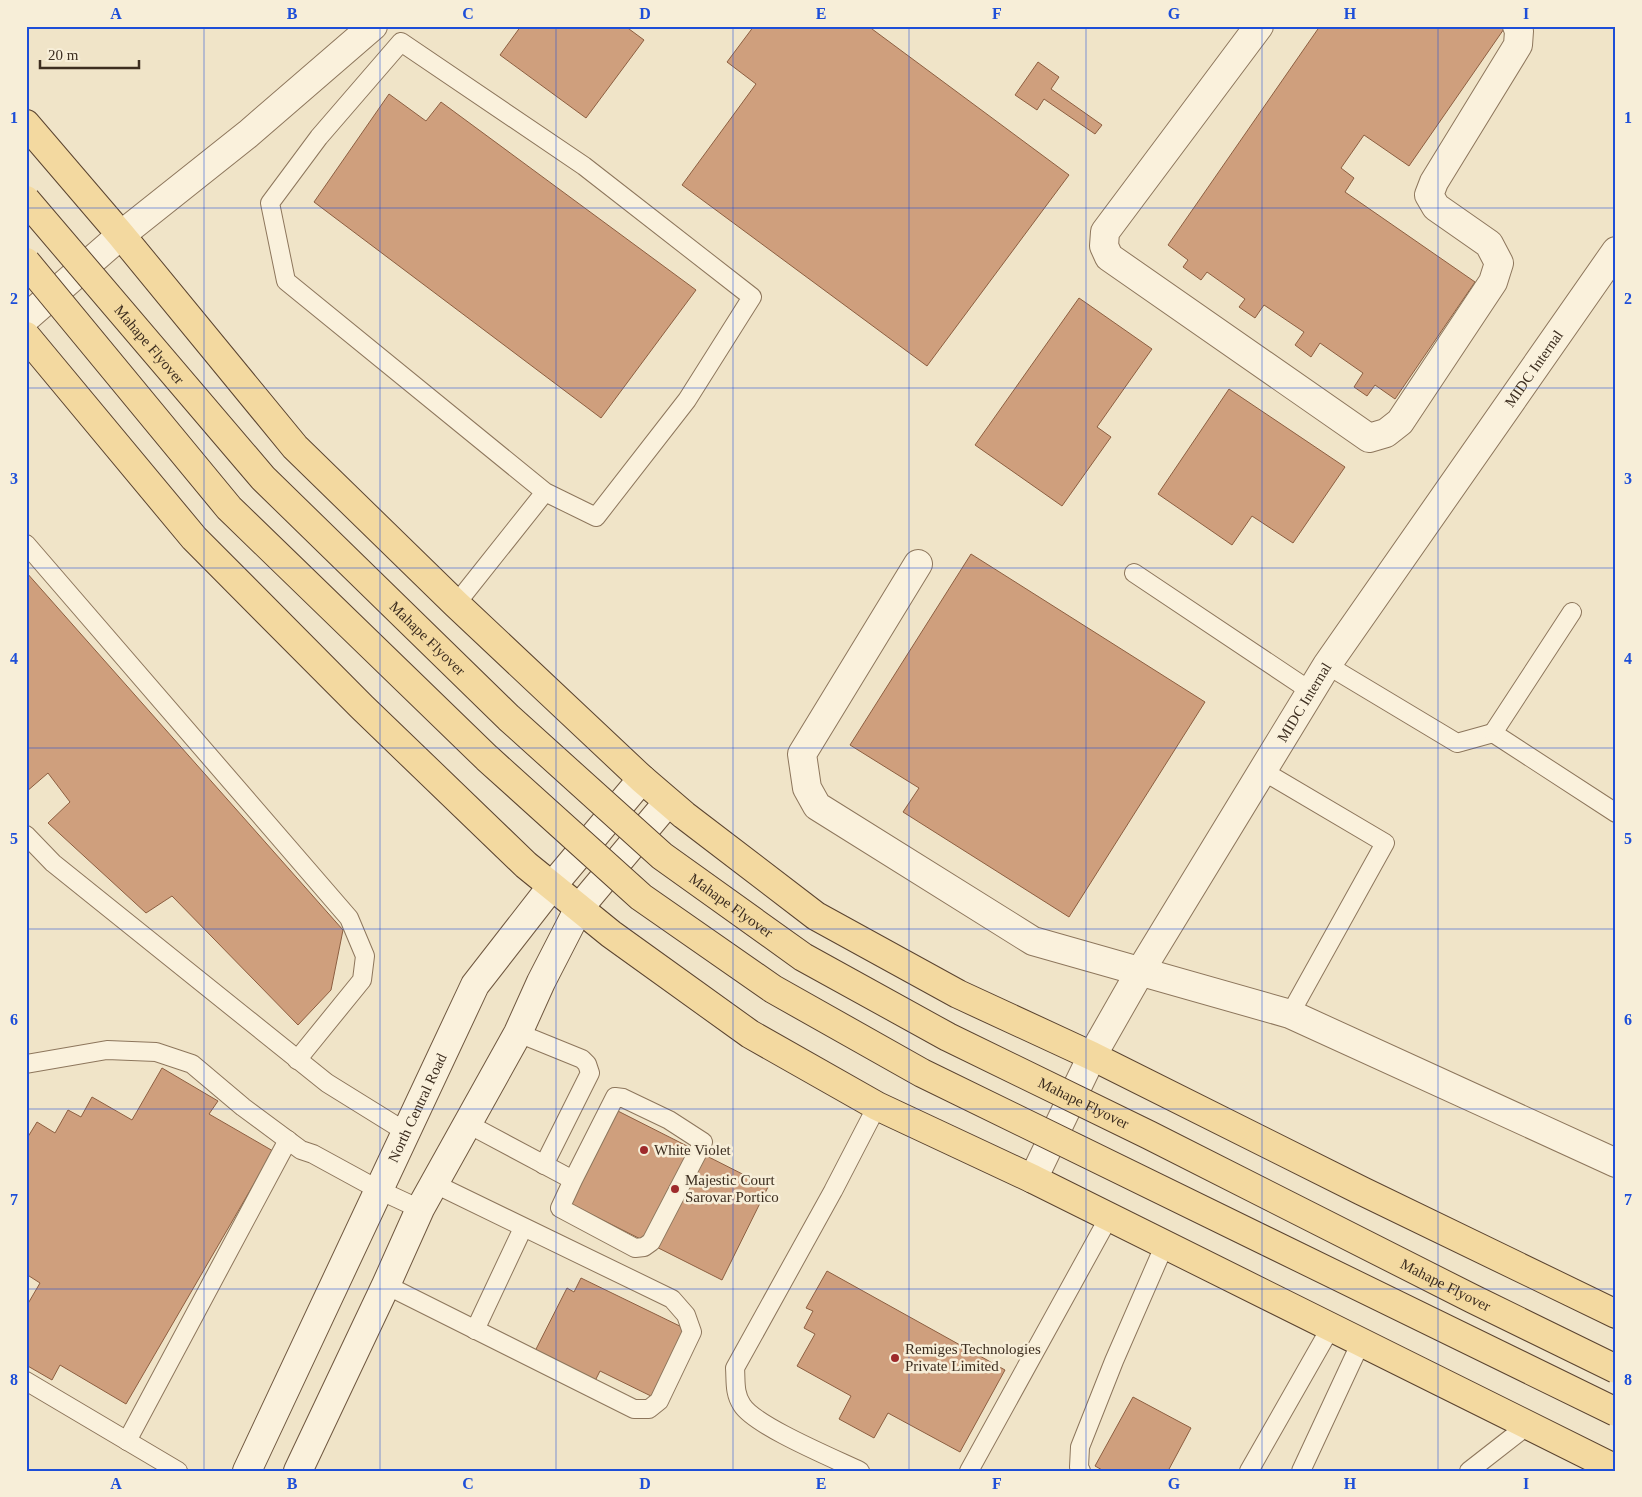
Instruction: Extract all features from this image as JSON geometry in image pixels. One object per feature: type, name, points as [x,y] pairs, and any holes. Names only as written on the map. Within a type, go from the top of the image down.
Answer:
[{"type":"main road","points":[[26,124],[121,235],[296,447],[456,604],[642,779],[691,821],[816,916],[958,994],[1092,1056],[1362,1191],[1616,1314]]},
{"type":"main road","name":"Mahape Flyover","points":[[26,200],[263,478],[509,718],[662,856],[803,957],[948,1037],[1149,1135],[1616,1369]]},
{"type":"main road","points":[[26,262],[229,508],[487,758],[641,897],[773,989],[922,1074],[1616,1412]]},
{"type":"main road","points":[[26,336],[194,538],[370,714],[526,864],[552,886],[611,934],[750,1034],[877,1106],[1033,1179],[1616,1469]]},
{"type":"street","points":[[26,318],[121,235],[248,134],[373,26]]},
{"type":"street","points":[[1259,26],[1105,232],[1104,246],[1109,257],[1369,438],[1386,433],[1400,422],[1493,282],[1499,262],[1489,244],[1436,207],[1429,195],[1434,182],[1518,45],[1519,30],[1517,26]]},
{"type":"street","name":"MIDC Internal","points":[[1033,1179],[1092,1056],[1141,970],[1328,665],[1616,251]]},
{"type":"street","points":[[918,564],[802,754],[807,788],[817,806],[1033,940],[1290,1014],[1616,1163]]},
{"type":"street","name":"North Central Road","points":[[247,1471],[475,985],[552,886],[642,779]]},
{"type":"street","points":[[298,1471],[386,1285],[420,1208],[518,1033],[541,982],[579,908],[668,802]]},
{"type":"lane","points":[[401,42],[584,166],[752,297],[687,400],[596,517],[545,492],[286,281],[270,203],[319,137],[401,42]]},
{"type":"lane","points":[[456,604],[545,492]]},
{"type":"lane","points":[[26,544],[349,918],[365,956],[362,980],[297,1060]]},
{"type":"lane","points":[[1134,573],[1312,692]]},
{"type":"lane","points":[[1328,665],[1457,743],[1493,733],[1572,612]]},
{"type":"lane","points":[[1493,733],[1616,812]]},
{"type":"lane","points":[[1263,771],[1385,843],[1290,1014]]},
{"type":"lane","points":[[26,836],[53,863],[297,1060],[327,1083],[406,1132]]},
{"type":"lane","points":[[518,1033],[582,1059],[587,1064],[590,1073],[544,1165]]},
{"type":"lane","points":[[26,1064],[107,1050],[156,1052],[192,1064],[243,1107],[301,1150],[313,1154],[379,1190],[420,1208]]},
{"type":"lane","points":[[615,1098],[624,1098],[669,1120],[703,1142],[651,1242],[644,1247],[635,1248],[560,1208],[573,1180],[615,1098]]},
{"type":"lane","points":[[860,1471],[779,1432],[756,1418],[743,1407],[736,1393],[735,1368],[833,1192],[877,1106]]},
{"type":"lane","points":[[468,1124],[573,1180]]},
{"type":"lane","points":[[127,1440],[288,1140]]},
{"type":"lane","points":[[386,1285],[634,1409],[649,1409],[660,1401],[692,1332],[686,1315],[672,1299],[434,1184]]},
{"type":"lane","points":[[969,1471],[1109,1217]]},
{"type":"lane","points":[[475,1330],[523,1228]]},
{"type":"lane","points":[[1080,1471],[1080,1447],[1164,1244]]},
{"type":"lane","points":[[1249,1471],[1330,1327]]},
{"type":"lane","points":[[1302,1471],[1361,1342]]},
{"type":"lane","points":[[26,1381],[178,1471]]},
{"type":"lane","points":[[1469,1471],[1528,1426]]},
{"type":"building","points":[[521,26],[625,26],[644,40],[586,118],[500,55]]},
{"type":"building","points":[[754,26],[868,26],[1069,175],[927,366],[682,185],[756,84],[727,62]]},
{"type":"building","points":[[1320,26],[1506,26],[1409,166],[1364,135],[1341,168],[1354,178],[1345,192],[1475,282],[1395,399],[1375,385],[1367,396],[1354,387],[1363,373],[1320,343],[1311,357],[1295,345],[1304,332],[1264,305],[1255,318],[1239,307],[1245,299],[1207,272],[1201,280],[1183,267],[1188,260],[1168,245]]},
{"type":"building","points":[[1038,62],[1059,77],[1051,89],[1102,125],[1095,134],[1044,99],[1037,110],[1015,95]]},
{"type":"building","points":[[389,94],[426,121],[441,102],[696,290],[601,418],[314,202]]},
{"type":"building","points":[[1079,298],[1152,349],[1097,427],[1111,437],[1062,506],[975,445]]},
{"type":"building","points":[[1229,389],[1345,467],[1293,543],[1252,516],[1232,545],[1158,494]]},
{"type":"building","points":[[971,554],[1205,702],[1069,917],[903,812],[919,788],[850,745]]},
{"type":"building","points":[[26,572],[343,930],[331,990],[298,1025],[172,896],[146,913],[48,823],[70,802],[48,773],[26,792]]},
{"type":"building","points":[[162,1068],[218,1101],[209,1114],[273,1151],[126,1404],[60,1365],[52,1380],[26,1365],[26,1307],[40,1283],[26,1274],[26,1140],[37,1122],[55,1133],[68,1110],[81,1117],[92,1097],[132,1120]]},
{"type":"building","points":[[608,1106],[768,1187],[722,1280],[561,1199]]},
{"type":"building","points":[[827,1271],[1005,1370],[960,1452],[888,1413],[874,1438],[839,1419],[851,1396],[797,1366],[815,1334],[804,1328],[813,1311],[806,1308]]},
{"type":"building","points":[[581,1278],[690,1331],[657,1399],[600,1371],[590,1391],[530,1361],[567,1288],[574,1292]]},
{"type":"building","points":[[1133,1397],[1191,1428],[1168,1471],[1104,1471],[1095,1466]]},
{"type":"place","name":"White Violet","points":[[644,1150]]},
{"type":"place","name":"Majestic Court Sarovar Portico","points":[[675,1189]]},
{"type":"place","name":"Remiges Technologies Private Limited","points":[[895,1358]]}]
